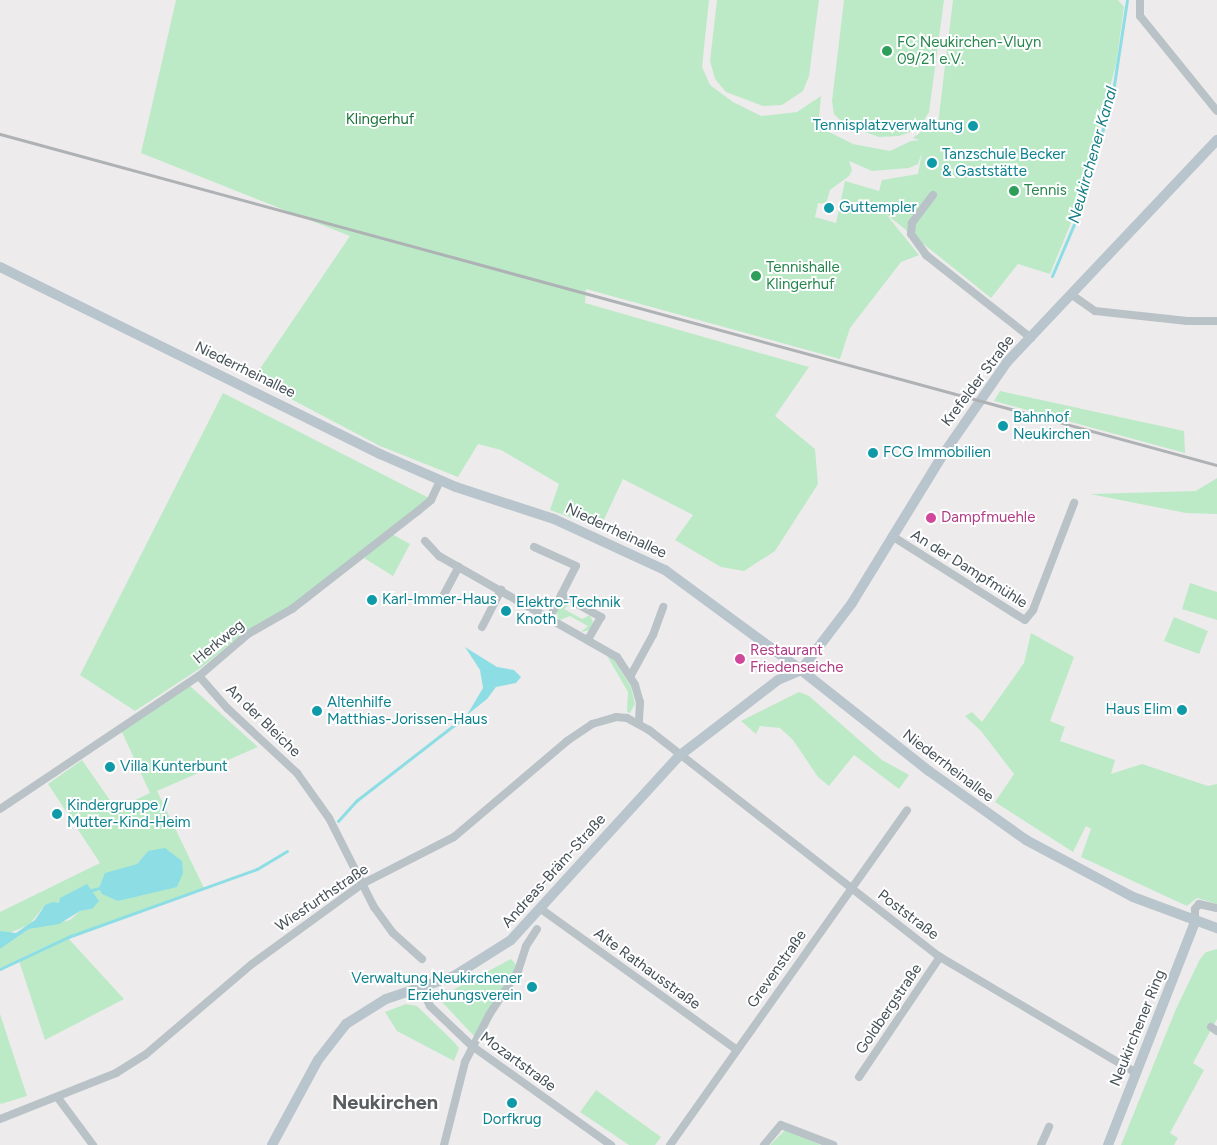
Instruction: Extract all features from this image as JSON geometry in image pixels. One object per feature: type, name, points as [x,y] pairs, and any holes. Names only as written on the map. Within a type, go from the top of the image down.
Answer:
[{"type":"main road","name":"Krefelder Straße","points":[[801,670],[847,609],[953,438],[1007,362],[1217,140]]},
{"type":"main road","name":"Niederrheinallee","points":[[0,267],[440,481],[554,519],[631,552],[664,570],[801,670],[924,768],[1026,840],[1133,897],[1195,922],[1217,928]]},
{"type":"main road","name":"Andreas-Bräm-Straße","points":[[272,1145],[322,1054],[346,1024],[370,1006],[449,979],[485,959],[511,940],[679,756],[778,680],[801,670]]},
{"type":"main road","name":"Neukirchener Ring","points":[[1108,1145],[1195,922]]},
{"type":"street","points":[[1140,0],[1140,16],[1217,111]]},
{"type":"street","points":[[933,195],[912,224],[911,234],[926,255],[1031,338]]},
{"type":"street","points":[[1072,295],[1094,311],[1188,321],[1217,321]]},
{"type":"street","name":"Herkweg","points":[[0,810],[199,676],[248,634],[292,609],[431,500],[440,481]]},
{"type":"street","name":"An der Dampfmühle","points":[[892,536],[1025,620],[1034,610],[1074,503]]},
{"type":"street","points":[[425,541],[439,556],[589,638],[618,657],[631,675],[640,702],[639,723]]},
{"type":"street","points":[[534,547],[576,566],[550,617]]},
{"type":"street","points":[[440,602],[459,567]]},
{"type":"street","points":[[482,627],[501,590]]},
{"type":"street","points":[[561,595],[601,617],[589,638]]},
{"type":"street","points":[[631,675],[653,635],[663,607]]},
{"type":"street","name":"An der Bleiche","points":[[199,676],[227,708],[297,773],[329,818],[362,884],[393,933],[422,959]]},
{"type":"street","name":"Wiesfurthstraße","points":[[0,1119],[58,1098],[116,1073],[145,1055],[252,964],[362,884],[454,838],[542,760],[592,724],[616,717],[639,723],[679,756]]},
{"type":"street","name":"Poststraße","points":[[679,756],[940,957],[1136,1073]]},
{"type":"street","name":"Grevenstraße","points":[[670,1145],[850,889],[908,810]]},
{"type":"street","points":[[1195,922],[1195,909],[1199,904],[1217,908]]},
{"type":"street","name":"Alte Rathausstraße","points":[[541,909],[737,1050]]},
{"type":"street","points":[[444,1145],[464,1062],[518,971],[526,946],[537,929]]},
{"type":"street","name":"Goldbergstraße","points":[[859,1077],[940,957]]},
{"type":"street","name":"Mozartstraße","points":[[421,988],[430,1006],[472,1046],[611,1145]]},
{"type":"street","points":[[58,1098],[93,1145]]},
{"type":"street","points":[[764,1145],[780,1125],[833,1145]]},
{"type":"street","points":[[1041,1145],[1049,1127]]},
{"type":"green space","name":"Klingerhuf","points":[[176,0],[709,0],[702,67],[710,85],[733,102],[761,116],[797,112],[821,96],[819,117],[829,132],[853,144],[890,151],[911,141],[920,140],[913,138],[927,127],[937,132],[953,0],[1118,0],[1124,7],[1116,64],[1082,196],[1050,274],[1018,264],[991,298],[886,214],[919,255],[901,262],[850,328],[840,359],[586,289],[585,303],[809,367],[775,416],[815,449],[818,484],[775,551],[744,571],[721,567],[675,540],[693,515],[623,479],[600,528],[550,510],[559,484],[501,450],[478,444],[458,477],[380,446],[253,379],[350,236],[141,153]],"holes":[[[922,152],[918,174],[882,180],[879,191],[845,181],[836,223],[815,217],[818,203],[826,204],[830,190],[849,176],[852,170],[849,161],[872,171],[909,168],[918,164]]]},
{"type":"green space","points":[[717,0],[819,0],[809,76],[803,91],[782,105],[763,106],[726,92],[715,79],[710,61]]},
{"type":"green space","name":"FC Neukirchen-Vluyn 09/21 e.V.","points":[[844,0],[944,0],[929,112],[919,129],[899,136],[879,137],[845,125],[834,114],[832,101]]},
{"type":"green space","points":[[1000,391],[1184,431],[1185,453],[994,401]]},
{"type":"green space","points":[[223,393],[429,498],[291,606],[246,631],[202,667],[135,711],[80,675]]},
{"type":"green space","points":[[1217,478],[1217,514],[1186,513],[1090,494],[1196,491]]},
{"type":"green space","points":[[392,534],[410,544],[393,576],[364,558]]},
{"type":"green space","points":[[1190,583],[1217,592],[1217,620],[1182,609]]},
{"type":"green space","points":[[562,603],[570,604],[564,609],[582,619],[590,615],[593,622],[590,630],[581,632],[588,626],[570,616],[560,620],[556,610]]},
{"type":"green space","points":[[1174,617],[1208,631],[1199,654],[1164,641]]},
{"type":"green space","points":[[1031,633],[1074,657],[1050,721],[1065,727],[1060,741],[1115,760],[1111,774],[1142,764],[1208,786],[1217,784],[1217,904],[1197,898],[1187,906],[1081,857],[1091,829],[1086,826],[1073,852],[995,802],[1014,774],[981,731],[965,716],[972,712],[982,722],[1024,663]]},
{"type":"green space","points":[[606,654],[614,660],[631,687],[635,704],[630,713],[627,712],[628,692]]},
{"type":"green space","points":[[190,686],[258,747],[157,791],[204,888],[67,937],[124,999],[45,1040],[19,961],[49,945],[0,968],[0,949],[29,929],[70,920],[80,911],[92,909],[72,892],[59,904],[45,905],[29,925],[9,933],[0,931],[0,912],[100,863],[48,784],[82,760],[116,809],[150,793],[121,730]],"holes":[[[148,851],[138,895],[118,901],[137,864]]]},
{"type":"green space","points":[[799,692],[809,696],[882,760],[909,775],[899,789],[854,755],[829,786],[818,777],[793,740],[780,728],[760,726],[756,734],[741,721]]},
{"type":"green space","points":[[1217,949],[1217,1019],[1193,1063],[1204,1070],[1170,1133],[1178,1138],[1174,1145],[1121,1145],[1176,1009],[1200,959],[1206,952]]},
{"type":"green space","points":[[511,959],[517,966],[515,971],[475,1037],[441,1001],[449,992]]},
{"type":"green space","points":[[406,1004],[417,1006],[454,1042],[459,1048],[454,1061],[397,1031],[385,1012]]},
{"type":"green space","points":[[0,1014],[27,1096],[1,1104],[0,1102]]},
{"type":"green space","points":[[596,1090],[661,1137],[655,1145],[629,1145],[580,1112]]},
{"type":"green space","points":[[784,1131],[789,1131],[821,1145],[770,1145]]},
{"type":"water","points":[[465,647],[497,667],[514,670],[521,677],[516,683],[496,687],[487,699],[467,715],[483,688],[480,670]]},
{"type":"water","points":[[165,848],[182,861],[183,873],[177,887],[118,901],[102,894],[99,888],[105,873],[137,864],[148,851]]},
{"type":"water","points":[[87,884],[99,901],[92,909],[80,911],[59,924],[29,929],[0,949],[0,931],[16,933],[35,920],[45,905],[53,902],[59,903],[60,898]]},
{"type":"waterway","name":"Neukirchener Kanal","points":[[1052,276],[1077,217],[1112,98],[1127,0]]},
{"type":"waterway","points":[[338,821],[356,801],[467,715]]},
{"type":"waterway","points":[[0,969],[68,937],[257,869],[287,851]]},
{"type":"waterway","points":[[92,890],[99,888]]},
{"type":"railway","points":[[0,134],[1217,465]]},
{"type":"place","name":"FC Neukirchen-Vluyn 09/21 e.V.","points":[[887,51]]},
{"type":"place","name":"Tennisplatzverwaltung","points":[[973,126]]},
{"type":"place","name":"Tanzschule Becker & Gaststätte","points":[[932,163]]},
{"type":"place","name":"Tennis","points":[[1014,191]]},
{"type":"place","name":"Guttempler","points":[[829,208]]},
{"type":"place","name":"Tennishalle Klingerhuf","points":[[756,276]]},
{"type":"place","name":"Bahnhof Neukirchen","points":[[1003,426]]},
{"type":"place","name":"FCG Immobilien","points":[[873,453]]},
{"type":"place","name":"Dampfmuehle","points":[[931,518]]},
{"type":"place","name":"Karl-Immer-Haus","points":[[372,600]]},
{"type":"place","name":"Elektro-Technik Knoth","points":[[506,611]]},
{"type":"place","name":"Restaurant Friedenseiche","points":[[740,659]]},
{"type":"place","name":"Haus Elim","points":[[1182,710]]},
{"type":"place","name":"Altenhilfe Matthias-Jorissen-Haus","points":[[317,711]]},
{"type":"place","name":"Villa Kunterbunt","points":[[110,767]]},
{"type":"place","name":"Kindergruppe / Mutter-Kind-Heim","points":[[57,814]]},
{"type":"place","name":"Verwaltung Neukirchener Erziehungsverein","points":[[532,987]]},
{"type":"place","name":"Dorfkrug","points":[[512,1103]]},
{"type":"district","name":"Neukirchen","points":[[385,1102]]}]
